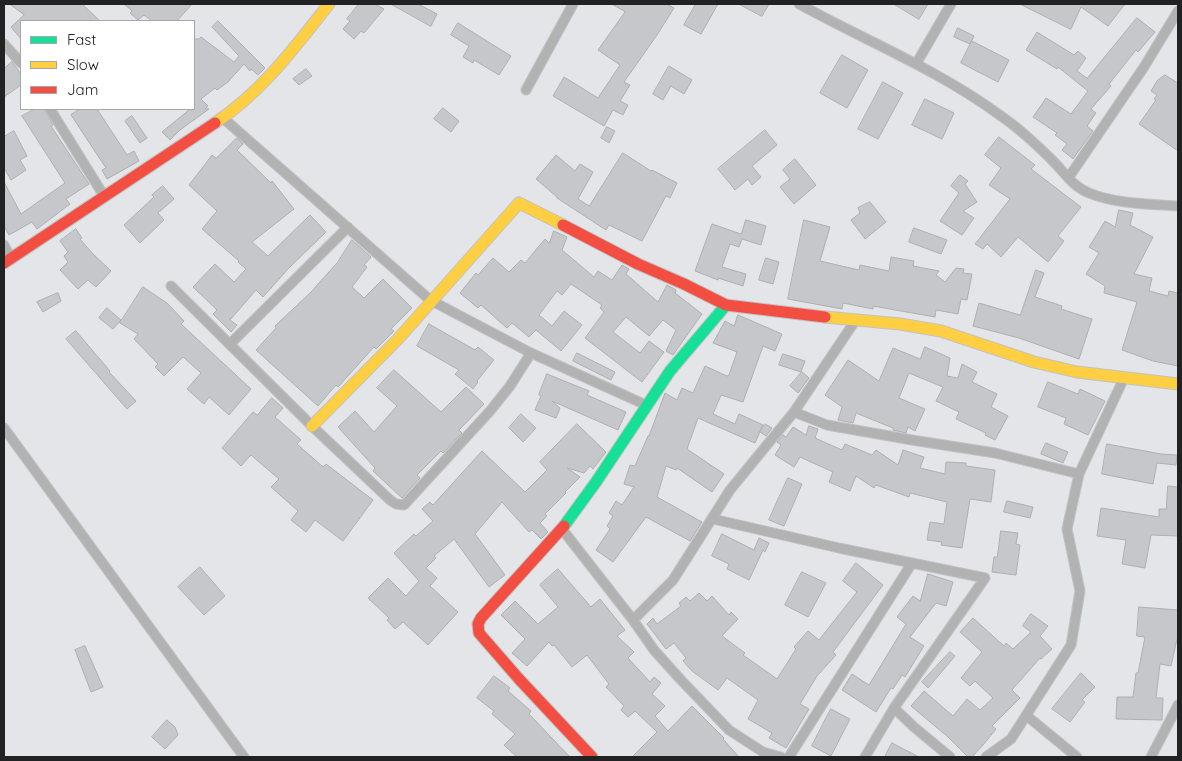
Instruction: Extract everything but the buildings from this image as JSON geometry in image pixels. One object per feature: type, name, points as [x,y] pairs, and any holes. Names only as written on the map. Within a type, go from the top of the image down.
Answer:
[{"type":"street","points":[[4,245],[7,260],[224,118],[259,88],[287,57],[329,4]]},
{"type":"street","points":[[526,90],[573,4]]},
{"type":"street","points":[[799,4],[958,86],[1002,116],[1036,144],[1069,177],[1074,186],[1108,200],[1178,206]]},
{"type":"street","points":[[916,64],[951,4]]},
{"type":"street","points":[[1069,177],[1144,67],[1178,11]]},
{"type":"street","points":[[5,47],[20,62]]},
{"type":"street","points":[[51,110],[104,196]]},
{"type":"street","points":[[224,118],[430,300],[531,353],[646,405]]},
{"type":"street","points":[[312,426],[398,339],[430,300],[519,203],[638,264],[726,305],[854,321],[900,324],[941,331],[1034,362],[1077,372],[1178,384]]},
{"type":"street","points":[[230,344],[348,227]]},
{"type":"street","points":[[171,286],[312,426],[396,504],[404,505],[490,411],[510,386],[531,353]]},
{"type":"street","points":[[592,757],[519,679],[480,633],[478,629],[481,618],[562,530],[670,371],[726,305]]},
{"type":"street","points":[[633,620],[673,580],[730,490],[794,412],[854,321]]},
{"type":"street","points":[[986,757],[1011,739],[1071,645],[1080,591],[1067,529],[1079,474],[1124,378]]},
{"type":"street","points":[[794,412],[827,425],[995,453],[1079,474]]},
{"type":"street","points":[[4,428],[244,757]]},
{"type":"street","points":[[713,518],[839,548],[985,578],[894,708],[865,757]]},
{"type":"street","points":[[562,530],[633,620],[654,650],[729,730],[763,752],[781,757]]},
{"type":"street","points":[[789,757],[912,563]]},
{"type":"street","points":[[1151,757],[1178,705]]},
{"type":"street","points":[[894,708],[950,757]]},
{"type":"street","points":[[1027,716],[1077,757]]},
{"type":"traffic: fast","points":[[564,526],[596,482],[670,371],[726,305]]},
{"type":"traffic: slow","points":[[215,123],[232,111],[263,83],[329,4]]},
{"type":"traffic: slow","points":[[312,426],[398,339],[519,203],[563,225]]},
{"type":"traffic: slow","points":[[825,317],[900,324],[941,331],[1034,362],[1077,372],[1178,384]]},
{"type":"traffic: jam","points":[[4,263],[215,123]]},
{"type":"traffic: jam","points":[[563,225],[638,264],[726,305],[825,317]]},
{"type":"traffic: jam","points":[[564,526],[481,618],[478,624],[479,633],[592,757]]}]
